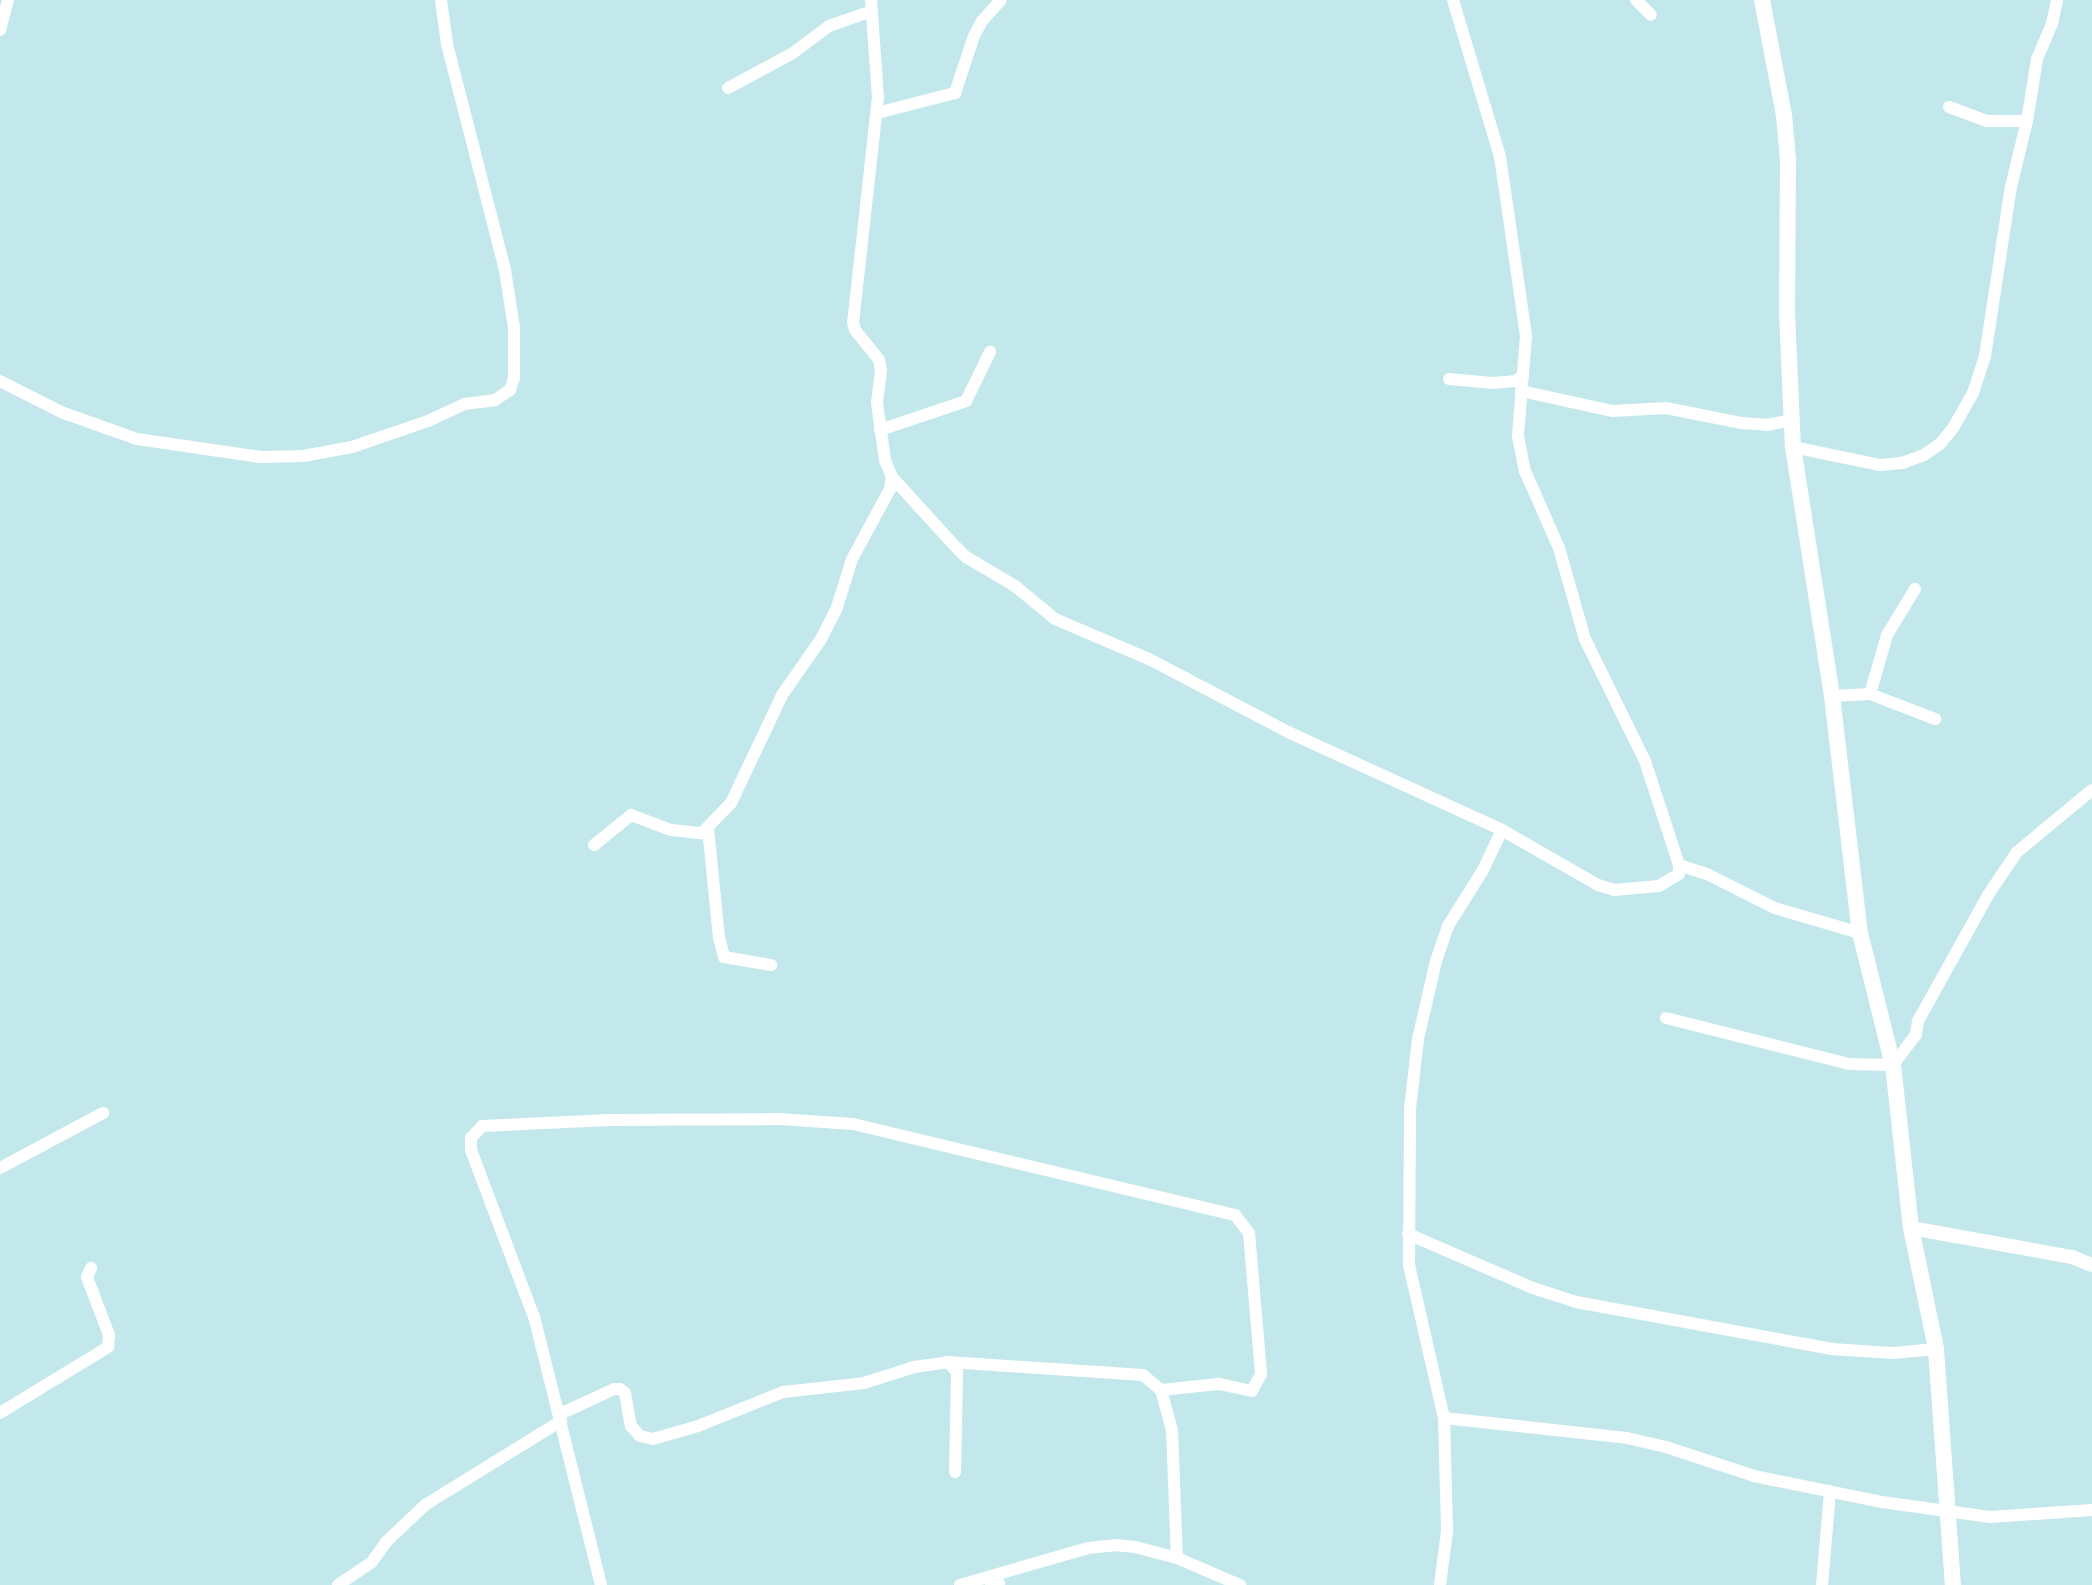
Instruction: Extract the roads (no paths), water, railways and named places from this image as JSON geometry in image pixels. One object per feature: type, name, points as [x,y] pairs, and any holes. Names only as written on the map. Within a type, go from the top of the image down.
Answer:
[{"type":"main road","points":[[1762,0],[1783,104],[1788,160],[1787,324],[1793,447],[1832,696],[1860,933],[1893,1065],[1911,1228],[1936,1349],[1953,1585]]},
{"type":"street","points":[[0,30],[2,15],[9,0]]},
{"type":"street","points":[[0,381],[61,412],[137,439],[261,457],[303,456],[352,447],[428,421],[464,404],[495,400],[510,390],[514,378],[514,328],[505,270],[447,44],[441,0]]},
{"type":"street","points":[[877,113],[955,93],[974,36],[982,21],[1000,0]]},
{"type":"street","points":[[728,88],[793,53],[829,26],[870,6],[875,43],[877,113],[853,322],[855,330],[879,360],[881,370],[877,403],[880,430],[885,460],[892,477],[966,557],[1015,586],[1055,619],[1149,659],[1288,732],[1502,830],[1598,884],[1614,890],[1659,886],[1679,874],[1679,865],[1645,761],[1585,639],[1559,548],[1525,471],[1518,436],[1526,336],[1500,157],[1453,0]]},
{"type":"street","points":[[1636,0],[1651,15]]},
{"type":"street","points":[[1793,447],[1880,465],[1902,463],[1924,455],[1940,444],[1954,428],[1973,393],[1985,356],[2011,187],[2027,121],[2037,59],[2052,24],[2057,0]]},
{"type":"street","points":[[1949,107],[1987,121],[2027,121]]},
{"type":"street","points":[[880,430],[966,401],[990,352]]},
{"type":"street","points":[[1449,379],[1516,382],[1523,375]]},
{"type":"street","points":[[1521,391],[1613,411],[1666,408],[1741,424],[1767,425],[1792,420]]},
{"type":"street","points":[[594,845],[631,815],[671,830],[696,834],[708,828],[732,803],[782,695],[832,619],[852,559],[890,489],[892,477]]},
{"type":"street","points":[[1870,694],[1887,635],[1915,589]]},
{"type":"street","points":[[1832,696],[1870,694],[1935,719]]},
{"type":"street","points":[[1667,1018],[1850,1065],[1893,1065],[1916,1035],[1918,1021],[1988,895],[2017,852],[2092,790]]},
{"type":"street","points":[[708,828],[719,938],[724,957],[771,965]]},
{"type":"street","points":[[1440,1585],[1447,1531],[1444,1418],[1409,1265],[1408,1138],[1413,1074],[1436,961],[1448,926],[1483,870],[1502,830]]},
{"type":"street","points":[[1679,865],[1707,874],[1775,908],[1860,933]]},
{"type":"street","points":[[0,1168],[103,1113]]},
{"type":"street","points":[[601,1585],[534,1317],[471,1150],[471,1138],[482,1126],[609,1120],[779,1119],[853,1124],[1235,1215],[1249,1233],[1261,1374],[1259,1384],[1252,1391],[1217,1384],[1161,1390]]},
{"type":"street","points":[[1911,1228],[2072,1257],[2092,1265]]},
{"type":"street","points":[[1408,1234],[1533,1288],[1576,1302],[1832,1349],[1893,1353],[1936,1349]]},
{"type":"street","points":[[0,1413],[108,1347],[109,1335],[87,1277],[91,1268]]},
{"type":"street","points":[[948,1362],[957,1372],[955,1472]]},
{"type":"street","points":[[338,1585],[371,1563],[394,1533],[425,1505],[561,1417],[614,1389],[625,1393],[631,1426],[640,1436],[653,1439],[698,1426],[783,1392],[864,1383],[914,1367],[948,1362],[1143,1375],[1161,1390],[1172,1430],[1177,1558]]},
{"type":"street","points":[[1444,1418],[1627,1438],[1666,1447],[1754,1476],[1882,1502],[1949,1509],[1990,1517],[2092,1510]]},
{"type":"street","points":[[1822,1585],[1830,1492]]},
{"type":"street","points":[[960,1585],[1088,1548],[1115,1545],[1135,1547],[1177,1558],[1240,1585]]},
{"type":"street","points":[[996,1584],[1009,1569]]}]
